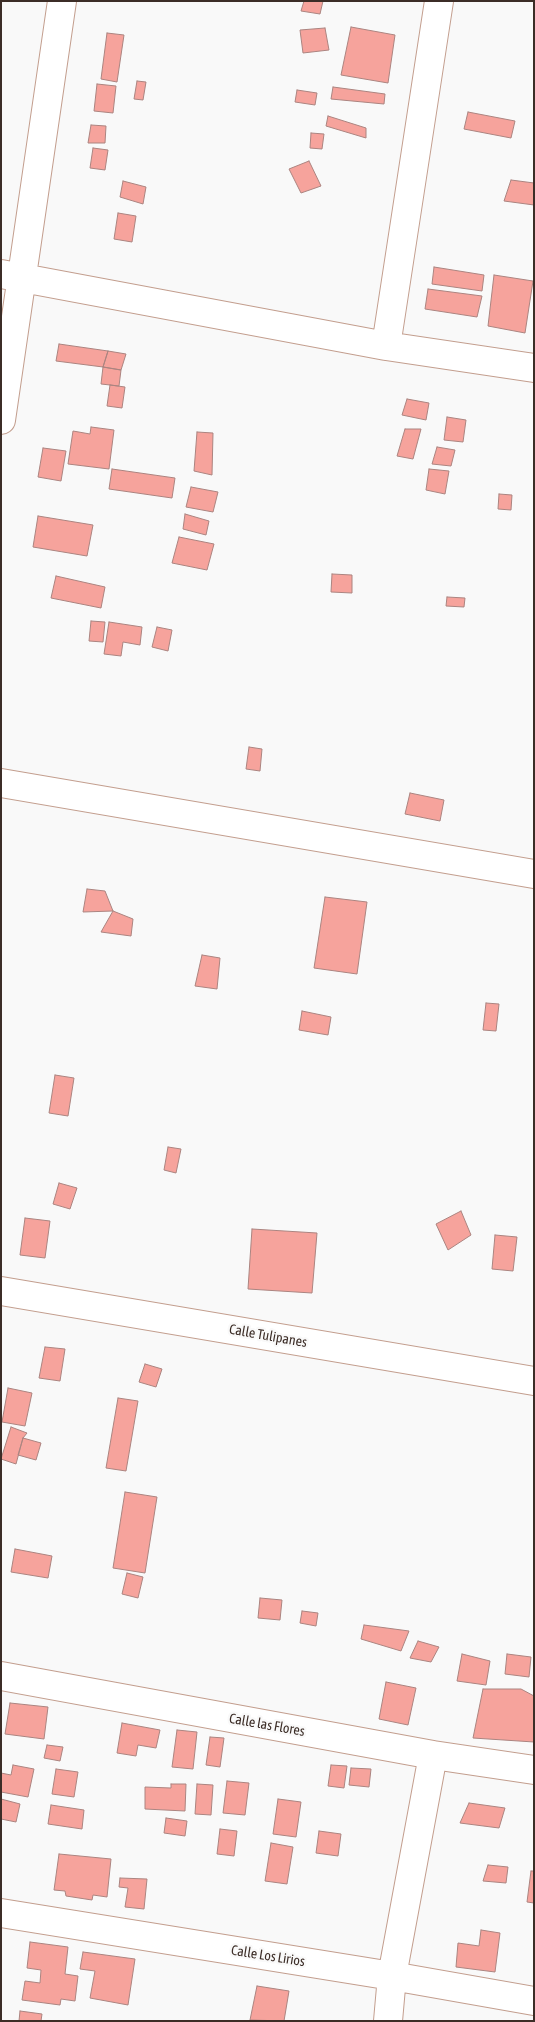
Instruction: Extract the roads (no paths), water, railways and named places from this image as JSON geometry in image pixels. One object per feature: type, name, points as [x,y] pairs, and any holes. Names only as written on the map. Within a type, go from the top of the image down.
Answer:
[{"type":"street","points":[[1,420],[12,276],[62,1]]},
{"type":"street","points":[[386,346],[439,1]]},
{"type":"street","points":[[12,276],[386,346],[534,368]]},
{"type":"street","points":[[1,783],[534,874]]},
{"type":"street","name":"Calle Tulipanes","points":[[1,1291],[534,1382]]},
{"type":"street","name":"Calle las Flores","points":[[1,1676],[433,1755],[534,1770]]},
{"type":"street","points":[[388,2021],[392,1976],[433,1755]]},
{"type":"street","name":"Calle Los Lirios","points":[[1,1913],[392,1976],[534,2001]]}]
